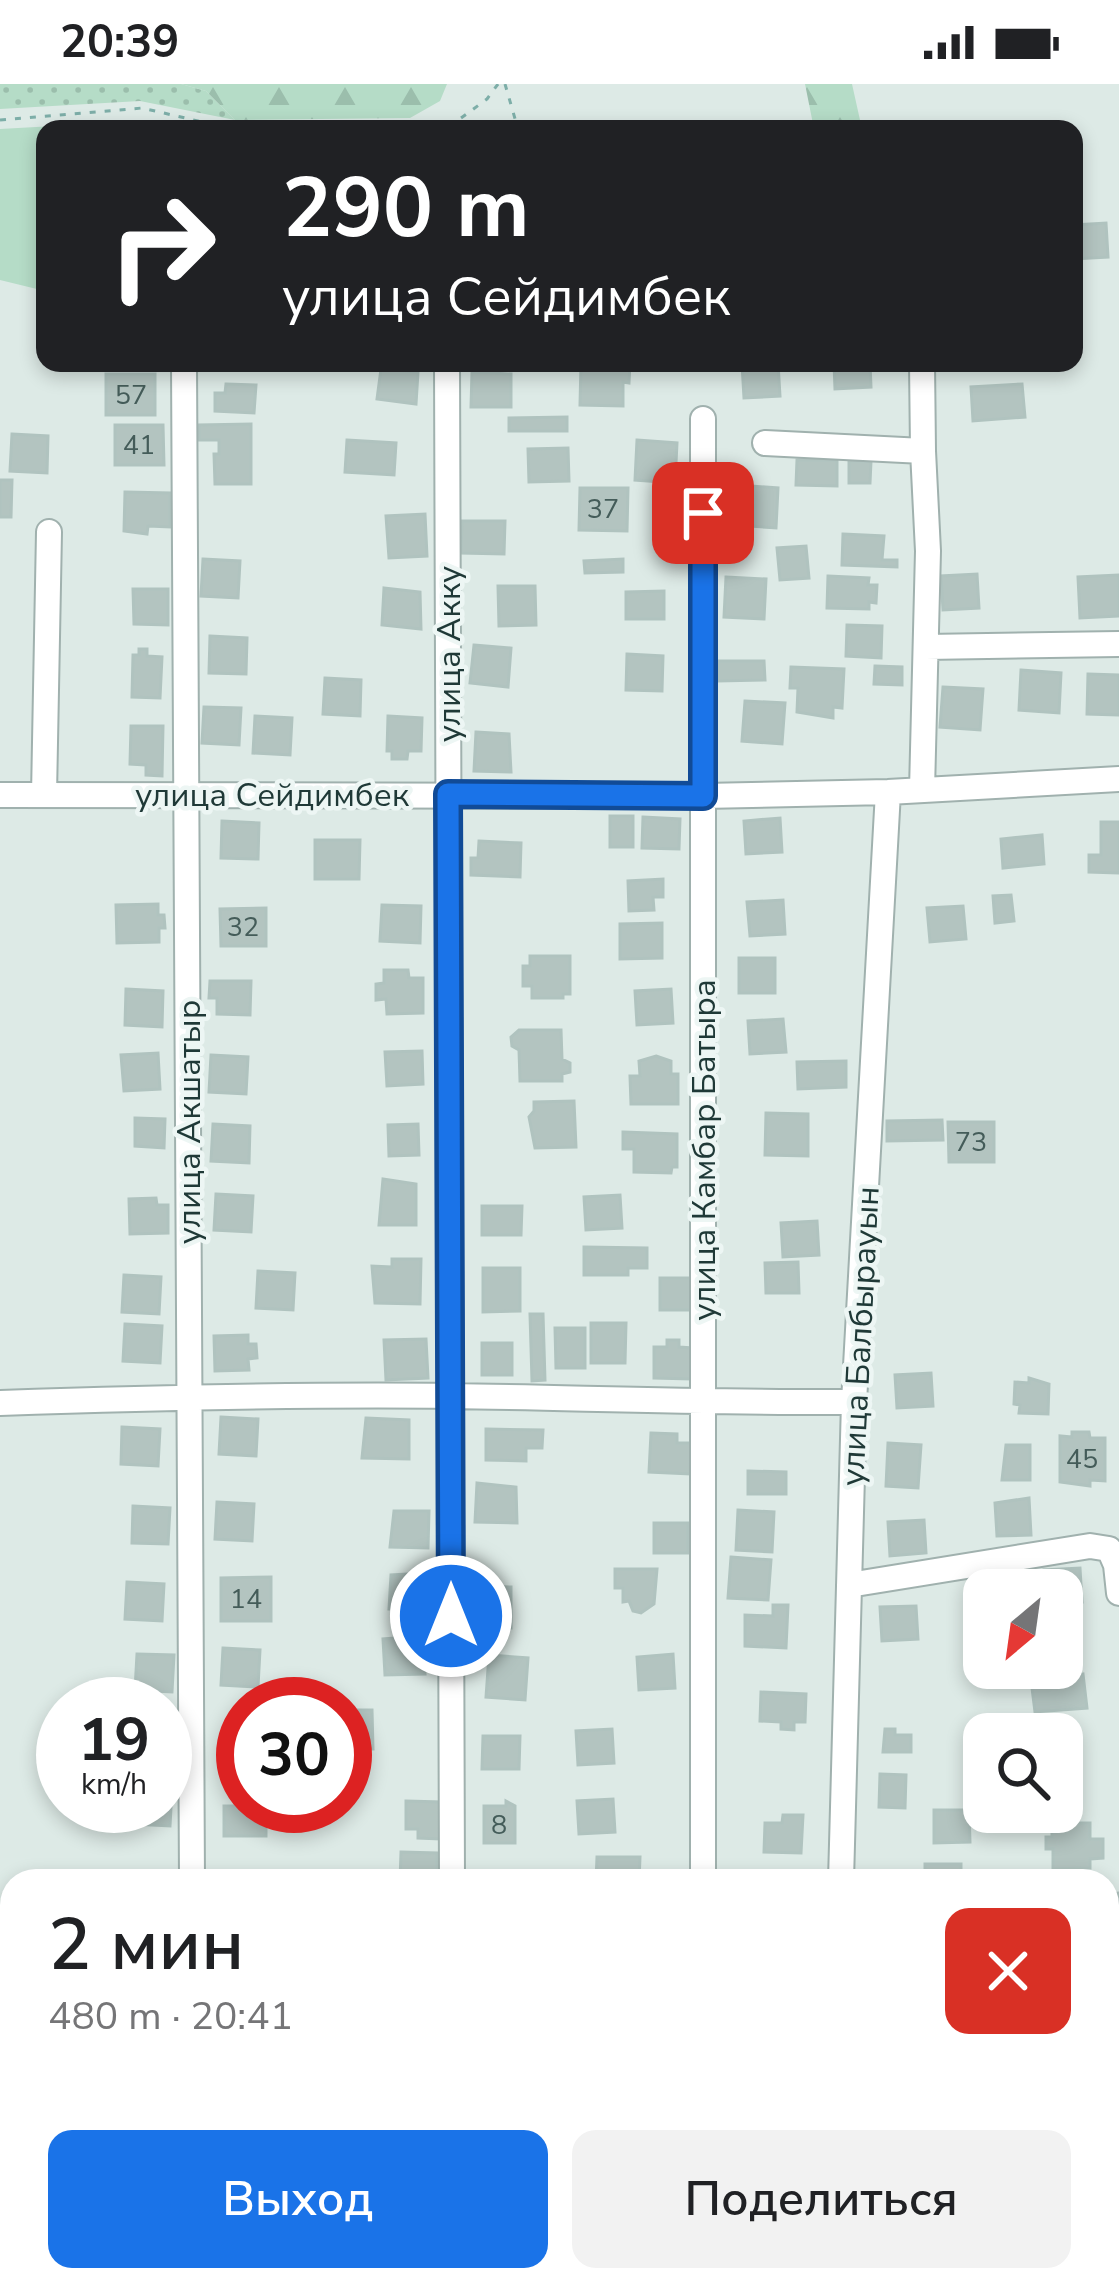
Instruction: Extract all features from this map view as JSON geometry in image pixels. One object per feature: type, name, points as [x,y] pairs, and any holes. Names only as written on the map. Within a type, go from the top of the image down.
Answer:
[{"type":"street","name":"улица Акшатыр","points":[[184,372],[192,1869]]},
{"type":"street","name":"улица Акку","points":[[447,372],[452,1869]]},
{"type":"street","points":[[922,372],[928,551],[922,790]]},
{"type":"street","name":"улица Камбар Батыра","points":[[703,418],[703,1869]]},
{"type":"street","points":[[765,443],[923,452]]},
{"type":"street","points":[[44,795],[49,532]]},
{"type":"street","points":[[926,647],[1119,644]]},
{"type":"street","name":"улица Сейдимбек","points":[[0,795],[703,796],[888,792],[1119,778]]},
{"type":"street","name":"улица Балбырауын","points":[[841,1869],[854,1402],[888,792]]},
{"type":"street","points":[[0,1402],[450,1396],[854,1402]]},
{"type":"street","points":[[849,1585],[1090,1546],[1109,1549],[1119,1593]]},
{"type":"path","points":[[458,120],[501,84],[515,120]]},
{"type":"path","points":[[0,120],[142,108],[194,120]]},
{"type":"green space","points":[[0,84],[181,84],[206,91],[235,120],[140,101],[0,109]]},
{"type":"green space","points":[[181,84],[447,84],[440,101],[410,118],[235,120],[206,91]]},
{"type":"green space","points":[[805,84],[852,84],[860,120],[812,120]]},
{"type":"green space","points":[[36,127],[36,289],[0,280],[0,129]]},
{"type":"building","points":[[1106,223],[1108,257],[1083,258],[1083,224]]},
{"type":"building","points":[[381,372],[418,372],[416,404],[377,399]]},
{"type":"building","points":[[472,372],[511,374],[511,407],[471,407]]},
{"type":"building","points":[[581,372],[630,372],[629,383],[623,382],[623,406],[580,405]]},
{"type":"building","points":[[742,372],[779,372],[780,396],[744,398]]},
{"type":"building","points":[[834,372],[870,372],[871,387],[835,389]]},
{"type":"building","points":[[106,374],[155,374],[155,415],[106,415]]},
{"type":"building","points":[[226,384],[256,385],[254,413],[215,411],[215,393],[225,393]]},
{"type":"building","points":[[1022,384],[1025,417],[973,421],[971,387]]},
{"type":"building","points":[[567,417],[567,431],[509,431],[509,418]]},
{"type":"building","points":[[251,424],[251,484],[215,484],[214,454],[219,454],[219,440],[199,440],[199,425]]},
{"type":"building","points":[[115,425],[163,425],[164,465],[115,465]]},
{"type":"building","points":[[12,434],[48,436],[47,473],[10,471]]},
{"type":"building","points":[[347,440],[396,443],[394,475],[345,472]]},
{"type":"building","points":[[637,440],[677,443],[675,483],[635,480]]},
{"type":"building","points":[[568,448],[569,481],[529,482],[528,449]]},
{"type":"building","points":[[797,460],[837,460],[837,486],[796,485]]},
{"type":"building","points":[[849,461],[871,461],[870,483],[849,483]]},
{"type":"building","points":[[0,480],[12,480],[11,517],[0,517]]},
{"type":"building","points":[[738,485],[778,488],[776,528],[736,525]]},
{"type":"building","points":[[580,488],[628,488],[627,531],[579,530]]},
{"type":"building","points":[[125,492],[170,493],[170,527],[148,526],[147,534],[124,531]]},
{"type":"building","points":[[425,514],[427,556],[389,558],[386,516]]},
{"type":"building","points":[[462,521],[505,521],[504,554],[461,553]]},
{"type":"building","points":[[843,534],[884,536],[882,560],[897,560],[897,567],[842,565]]},
{"type":"building","points":[[806,546],[809,578],[780,580],[777,548]]},
{"type":"building","points":[[203,559],[240,561],[238,598],[201,596]]},
{"type":"building","points":[[623,559],[623,572],[585,573],[584,561]]},
{"type":"building","points":[[977,574],[979,608],[943,610],[941,576]]},
{"type":"building","points":[[1119,575],[1119,616],[1080,618],[1078,577]]},
{"type":"building","points":[[828,576],[869,578],[868,585],[877,585],[876,603],[869,602],[869,609],[827,608]]},
{"type":"building","points":[[726,577],[766,579],[764,619],[724,617]]},
{"type":"building","points":[[498,586],[535,586],[536,625],[499,626]]},
{"type":"building","points":[[384,588],[420,592],[421,629],[382,625]]},
{"type":"building","points":[[133,589],[168,589],[168,625],[134,624]]},
{"type":"building","points":[[664,591],[664,619],[626,619],[626,592]]},
{"type":"building","points":[[847,625],[882,626],[881,658],[846,656]]},
{"type":"building","points":[[210,636],[247,638],[246,674],[209,673]]},
{"type":"building","points":[[474,645],[511,648],[508,687],[470,683]]},
{"type":"building","points":[[139,649],[147,649],[147,656],[162,657],[160,698],[132,697],[133,655],[139,655]]},
{"type":"building","points":[[627,654],[663,656],[662,691],[626,690]]},
{"type":"building","points":[[718,661],[764,661],[765,680],[718,681]]},
{"type":"building","points":[[875,666],[902,667],[902,685],[874,684]]},
{"type":"building","points":[[791,667],[844,669],[842,708],[833,707],[833,718],[797,712],[798,688],[790,688]]},
{"type":"building","points":[[1021,670],[1061,673],[1059,713],[1019,710]]},
{"type":"building","points":[[1088,674],[1119,675],[1119,715],[1087,714]]},
{"type":"building","points":[[325,678],[361,680],[360,716],[323,714]]},
{"type":"building","points":[[943,687],[983,689],[980,730],[940,727]]},
{"type":"building","points":[[745,701],[785,703],[782,744],[742,741]]},
{"type":"building","points":[[204,707],[241,708],[239,745],[202,743]]},
{"type":"building","points":[[255,716],[292,718],[290,755],[253,753]]},
{"type":"building","points":[[388,716],[422,718],[421,751],[408,751],[407,759],[392,759],[392,751],[387,751]]},
{"type":"building","points":[[131,726],[163,726],[162,776],[146,775],[146,765],[130,764]]},
{"type":"building","points":[[476,732],[509,734],[511,772],[474,771]]},
{"type":"building","points":[[610,816],[633,816],[633,847],[610,847]]},
{"type":"building","points":[[643,817],[680,819],[679,849],[642,848]]},
{"type":"building","points":[[780,818],[782,852],[746,854],[744,821]]},
{"type":"building","points":[[222,821],[259,823],[258,859],[221,858]]},
{"type":"building","points":[[1101,822],[1119,822],[1119,873],[1089,872],[1089,855],[1101,855]]},
{"type":"building","points":[[1042,835],[1044,864],[1003,868],[1001,839]]},
{"type":"building","points":[[315,840],[360,840],[359,879],[315,879]]},
{"type":"building","points":[[479,841],[521,843],[520,877],[471,875],[471,858],[478,858]]},
{"type":"building","points":[[663,879],[663,897],[653,897],[654,910],[629,911],[628,881]]},
{"type":"building","points":[[1011,895],[1014,921],[995,923],[993,896]]},
{"type":"building","points":[[783,900],[785,934],[750,936],[747,902]]},
{"type":"building","points":[[158,904],[165,928],[159,928],[159,942],[117,943],[116,905]]},
{"type":"building","points":[[382,905],[421,906],[420,943],[380,941]]},
{"type":"building","points":[[963,906],[966,939],[930,942],[927,908]]},
{"type":"building","points":[[266,908],[266,946],[221,946],[220,909]]},
{"type":"building","points":[[662,923],[662,958],[620,959],[620,924]]},
{"type":"building","points":[[530,956],[570,956],[570,994],[532,998],[532,986],[523,986],[523,966],[530,966]]},
{"type":"building","points":[[739,958],[775,958],[775,993],[739,993]]},
{"type":"building","points":[[384,970],[408,970],[409,978],[423,978],[423,1013],[387,1014],[386,999],[376,1000],[376,984],[384,983]]},
{"type":"building","points":[[210,981],[251,981],[250,1015],[217,1014],[217,998],[209,998]]},
{"type":"building","points":[[126,989],[163,991],[162,1027],[125,1025]]},
{"type":"building","points":[[671,989],[673,1023],[637,1025],[635,991]]},
{"type":"building","points":[[783,1019],[786,1052],[750,1054],[748,1021]]},
{"type":"building","points":[[519,1030],[561,1030],[562,1059],[570,1063],[570,1072],[562,1074],[562,1081],[520,1081],[519,1050],[512,1046],[511,1037]]},
{"type":"building","points":[[422,1051],[423,1084],[387,1086],[385,1052]]},
{"type":"building","points":[[158,1053],[160,1089],[124,1091],[121,1055]]},
{"type":"building","points":[[211,1055],[248,1057],[246,1094],[209,1092]]},
{"type":"building","points":[[656,1056],[671,1061],[671,1074],[678,1074],[678,1104],[631,1104],[630,1076],[640,1076],[639,1061]]},
{"type":"building","points":[[846,1061],[846,1087],[798,1089],[797,1062]]},
{"type":"building","points":[[574,1101],[576,1147],[535,1148],[529,1117],[534,1102]]},
{"type":"building","points":[[766,1113],[808,1114],[808,1156],[765,1155]]},
{"type":"building","points":[[135,1118],[165,1119],[164,1148],[135,1146]]},
{"type":"building","points":[[942,1120],[943,1140],[887,1141],[887,1121]]},
{"type":"building","points":[[948,1122],[994,1122],[994,1162],[949,1162]]},
{"type":"building","points":[[213,1124],[250,1126],[249,1163],[211,1161]]},
{"type":"building","points":[[418,1124],[419,1155],[389,1156],[388,1125]]},
{"type":"building","points":[[623,1132],[677,1134],[677,1167],[671,1173],[634,1172],[634,1149],[623,1149]]},
{"type":"building","points":[[383,1179],[416,1184],[416,1225],[379,1225]]},
{"type":"building","points":[[216,1194],[253,1196],[251,1232],[214,1230]]},
{"type":"building","points":[[620,1195],[622,1228],[586,1230],[584,1197]]},
{"type":"building","points":[[156,1198],[157,1205],[168,1205],[168,1233],[130,1234],[129,1199]]},
{"type":"building","points":[[482,1206],[522,1206],[521,1235],[482,1235]]},
{"type":"building","points":[[817,1221],[819,1255],[783,1257],[781,1223]]},
{"type":"building","points":[[584,1247],[647,1248],[647,1268],[628,1268],[628,1275],[584,1275]]},
{"type":"building","points":[[392,1259],[421,1259],[420,1304],[375,1303],[372,1266],[392,1267]]},
{"type":"building","points":[[798,1262],[799,1293],[766,1293],[765,1263]]},
{"type":"building","points":[[483,1268],[520,1268],[520,1311],[483,1312]]},
{"type":"building","points":[[258,1271],[295,1273],[293,1310],[256,1308]]},
{"type":"building","points":[[124,1275],[161,1277],[159,1314],[122,1312]]},
{"type":"building","points":[[660,1278],[695,1278],[695,1310],[660,1310]]},
{"type":"building","points":[[530,1314],[543,1314],[545,1380],[532,1381]]},
{"type":"building","points":[[591,1323],[626,1323],[625,1363],[591,1363]]},
{"type":"building","points":[[125,1324],[162,1326],[160,1363],[123,1361]]},
{"type":"building","points":[[555,1328],[585,1328],[585,1368],[556,1368]]},
{"type":"building","points":[[248,1335],[248,1344],[256,1344],[257,1358],[248,1359],[249,1370],[215,1371],[214,1336]]},
{"type":"building","points":[[426,1339],[428,1378],[386,1380],[384,1340]]},
{"type":"building","points":[[667,1340],[679,1340],[679,1347],[692,1348],[691,1379],[654,1378],[654,1347],[667,1347]]},
{"type":"building","points":[[482,1343],[512,1343],[512,1375],[482,1375]]},
{"type":"building","points":[[931,1373],[933,1406],[897,1408],[895,1375]]},
{"type":"building","points":[[1029,1378],[1049,1384],[1048,1414],[1019,1413],[1020,1405],[1014,1404],[1015,1382],[1029,1383]]},
{"type":"building","points":[[221,1417],[258,1419],[256,1456],[219,1454]]},
{"type":"building","points":[[366,1418],[409,1420],[409,1459],[362,1458]]},
{"type":"building","points":[[122,1427],[160,1429],[158,1466],[121,1464]]},
{"type":"building","points":[[486,1429],[543,1430],[542,1448],[526,1448],[526,1461],[486,1460]]},
{"type":"building","points":[[1072,1432],[1105,1438],[1105,1481],[1090,1480],[1090,1486],[1060,1482],[1060,1436],[1072,1437]]},
{"type":"building","points":[[651,1433],[677,1434],[677,1443],[691,1443],[690,1474],[649,1472]]},
{"type":"building","points":[[888,1443],[921,1445],[918,1488],[886,1486]]},
{"type":"building","points":[[1006,1445],[1030,1445],[1030,1480],[1002,1480]]},
{"type":"building","points":[[748,1471],[786,1472],[786,1494],[748,1494]]},
{"type":"building","points":[[477,1483],[516,1487],[517,1523],[475,1522]]},
{"type":"building","points":[[1029,1498],[1031,1535],[997,1536],[995,1503]]},
{"type":"building","points":[[217,1502],[254,1504],[252,1541],[215,1539]]},
{"type":"building","points":[[133,1506],[170,1508],[168,1544],[132,1543]]},
{"type":"building","points":[[738,1510],[774,1512],[772,1552],[736,1550]]},
{"type":"building","points":[[394,1511],[429,1511],[428,1548],[390,1547]]},
{"type":"building","points":[[924,1520],[926,1553],[890,1556],[888,1522]]},
{"type":"building","points":[[654,1523],[688,1523],[688,1553],[654,1553]]},
{"type":"building","points":[[731,1557],[771,1560],[768,1600],[728,1598]]},
{"type":"building","points":[[615,1569],[657,1569],[654,1604],[641,1613],[633,1611],[629,1601],[623,1602],[623,1588],[615,1588]]},
{"type":"building","points":[[424,1573],[426,1610],[389,1609],[391,1575]]},
{"type":"building","points":[[271,1577],[271,1621],[221,1621],[221,1578]]},
{"type":"building","points":[[127,1582],[164,1584],[162,1621],[125,1619]]},
{"type":"building","points":[[484,1586],[511,1587],[511,1628],[491,1628],[491,1620],[466,1619],[466,1597],[484,1597]]},
{"type":"building","points":[[773,1605],[788,1605],[786,1648],[745,1646],[745,1615],[773,1616]]},
{"type":"building","points":[[916,1606],[918,1639],[882,1641],[880,1607]]},
{"type":"building","points":[[421,1636],[425,1674],[385,1675],[383,1639]]},
{"type":"building","points":[[223,1648],[260,1650],[259,1677],[221,1677]]},
{"type":"building","points":[[137,1654],[174,1655],[173,1677],[136,1677]]},
{"type":"building","points":[[673,1654],[675,1688],[639,1690],[637,1657]]},
{"type":"building","points":[[489,1655],[528,1658],[525,1700],[486,1697]]},
{"type":"building","points":[[1083,1674],[1087,1708],[1035,1712],[1032,1689],[1083,1689]]},
{"type":"building","points":[[761,1692],[806,1694],[805,1722],[794,1722],[794,1730],[781,1729],[781,1722],[760,1721]]},
{"type":"building","points":[[612,1729],[614,1763],[578,1765],[576,1731]]},
{"type":"building","points":[[885,1729],[911,1735],[911,1752],[883,1752]]},
{"type":"building","points":[[483,1736],[520,1736],[519,1769],[482,1769]]},
{"type":"building","points":[[880,1774],[906,1775],[905,1808],[879,1807]]},
{"type":"building","points":[[613,1799],[615,1832],[579,1834],[577,1801]]},
{"type":"building","points":[[406,1801],[441,1802],[440,1839],[418,1838],[418,1829],[406,1829]]},
{"type":"building","points":[[506,1801],[515,1806],[515,1843],[484,1843],[484,1806],[506,1806]]},
{"type":"building","points":[[934,1810],[963,1810],[963,1833],[970,1833],[970,1842],[934,1843]]},
{"type":"building","points":[[783,1815],[803,1815],[801,1853],[764,1852],[765,1823],[782,1823]]},
{"type":"building","points":[[1083,1823],[1090,1823],[1090,1839],[1103,1839],[1103,1858],[1090,1859],[1090,1868],[1053,1869],[1053,1849],[1046,1849],[1046,1837],[1052,1833],[1083,1833]]},
{"type":"building","points":[[224,1833],[266,1833],[266,1836]]},
{"type":"building","points":[[401,1852],[437,1853],[437,1869],[400,1869]]},
{"type":"building","points":[[597,1857],[640,1857],[640,1869],[596,1869]]},
{"type":"building","points":[[925,1864],[961,1864],[961,1869],[925,1869]]},
{"type":"route","points":[[451,1616],[448,794],[703,796],[703,513]]}]
